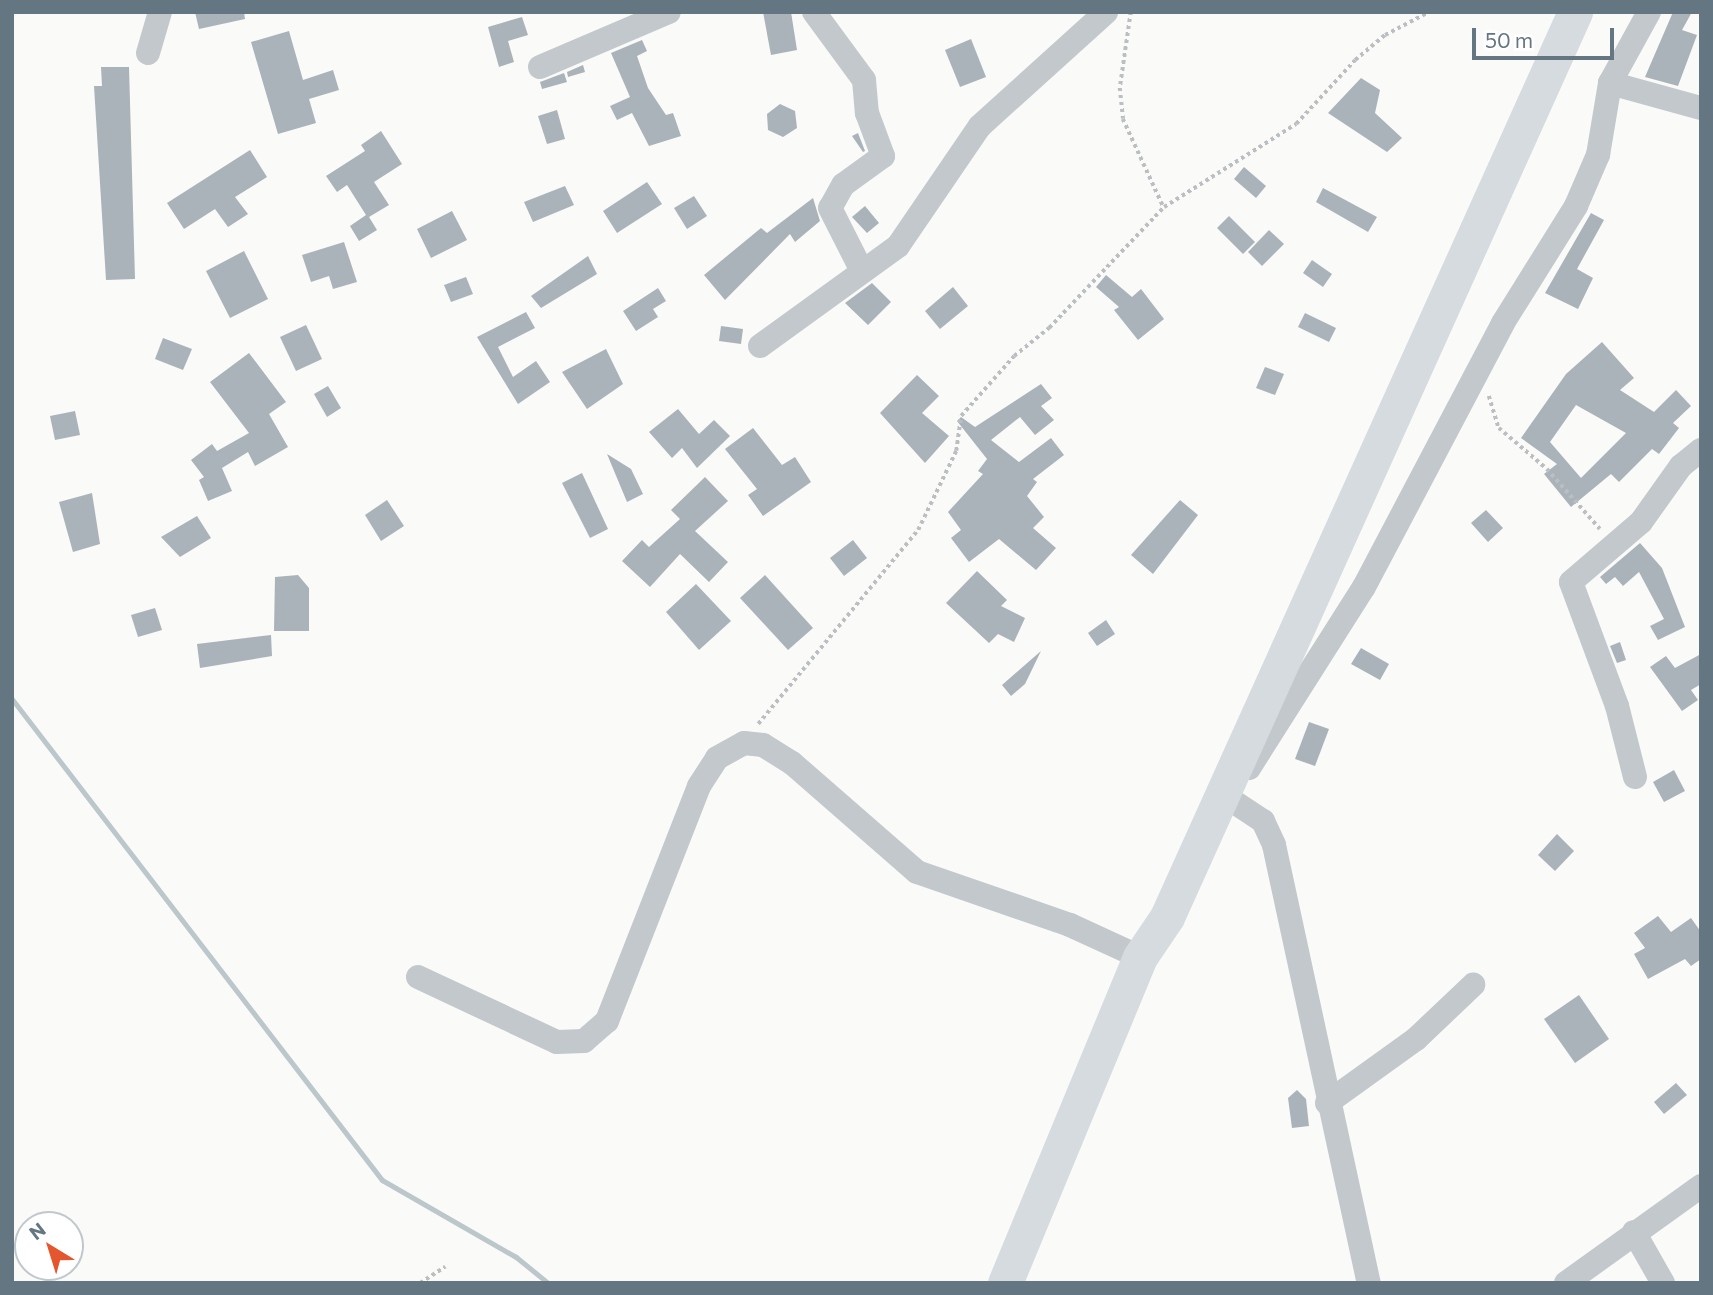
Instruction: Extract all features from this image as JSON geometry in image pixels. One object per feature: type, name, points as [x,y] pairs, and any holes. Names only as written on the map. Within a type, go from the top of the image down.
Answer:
[{"type":"highway","points":[[1006,1283],[1140,957],[1167,916],[1225,794],[1575,12]]},
{"type":"street","points":[[148,53],[160,12]]},
{"type":"street","points":[[540,67],[669,12]]},
{"type":"street","points":[[814,12],[864,80],[867,113],[883,156],[843,185],[830,208],[862,271]]},
{"type":"street","points":[[760,346],[898,246],[980,126],[1106,12]]},
{"type":"street","points":[[1369,1283],[1327,1103],[1270,833],[1225,794],[1364,587],[1478,372],[1590,180],[1610,83],[1649,12]]},
{"type":"street","points":[[1610,83],[1701,108]]},
{"type":"street","points":[[1635,777],[1617,706],[1570,587],[1578,572],[1614,546],[1701,450]]},
{"type":"street","points":[[418,977],[557,1042],[584,1041],[607,1021],[699,786],[717,758],[744,743],[763,745],[792,763],[917,872],[1070,925],[1140,957]]},
{"type":"street","points":[[1327,1103],[1416,1039],[1473,985]]},
{"type":"street","points":[[1566,1283],[1701,1186]]},
{"type":"street","points":[[1634,1233],[1663,1283]]},
{"type":"path","points":[[1131,12],[1120,88],[1123,119],[1164,207]]},
{"type":"path","points":[[744,743],[814,650],[918,530],[956,451],[966,407],[1164,207],[1296,124],[1355,60],[1385,35],[1429,12]]},
{"type":"path","points":[[1478,372],[1499,428],[1547,469],[1614,546]]},
{"type":"path","points":[[420,1283],[445,1267]]},
{"type":"building","points":[[195,12],[244,12],[245,19],[199,29]]},
{"type":"building","points":[[763,12],[791,12],[797,50],[771,55]]},
{"type":"building","points":[[1673,12],[1692,12],[1682,30],[1697,35],[1678,86],[1645,77]]},
{"type":"building","points":[[522,17],[528,35],[508,41],[514,62],[499,67],[488,27]]},
{"type":"building","points":[[289,31],[303,80],[333,70],[339,90],[309,99],[316,123],[278,134],[251,42]]},
{"type":"building","points":[[971,39],[986,77],[960,87],[945,50]]},
{"type":"building","points":[[642,40],[647,51],[637,56],[648,88],[666,115],[673,113],[681,136],[649,146],[632,113],[617,120],[610,106],[630,97],[611,53]]},
{"type":"building","points":[[583,65],[585,72],[568,77],[567,72]]},
{"type":"building","points":[[101,67],[129,67],[135,279],[106,280],[94,86],[102,86]]},
{"type":"building","points":[[564,73],[567,82],[542,89],[540,82]]},
{"type":"building","points":[[1361,78],[1380,90],[1375,113],[1402,138],[1387,152],[1328,113]]},
{"type":"building","points":[[780,104],[795,111],[797,128],[783,137],[768,130],[767,114]]},
{"type":"building","points":[[557,110],[565,139],[547,144],[538,116]]},
{"type":"building","points":[[381,131],[402,164],[374,182],[389,205],[369,217],[377,230],[359,241],[350,226],[366,215],[347,185],[337,192],[326,176],[365,151],[361,145]]},
{"type":"building","points":[[858,133],[865,151],[863,152],[852,136]]},
{"type":"building","points":[[250,150],[267,177],[235,197],[248,214],[228,227],[215,209],[184,229],[167,203]]},
{"type":"building","points":[[1244,167],[1266,186],[1256,198],[1234,179]]},
{"type":"building","points":[[647,182],[662,204],[617,233],[603,211]]},
{"type":"building","points":[[565,186],[574,205],[533,222],[524,202]]},
{"type":"building","points":[[1323,188],[1377,217],[1368,232],[1316,202]]},
{"type":"building","points":[[694,196],[707,216],[687,229],[674,208]]},
{"type":"building","points":[[813,198],[820,221],[795,242],[790,234],[725,300],[704,275],[761,228],[767,233]]},
{"type":"building","points":[[865,206],[879,223],[867,233],[852,217]]},
{"type":"building","points":[[452,211],[467,240],[431,258],[417,229]]},
{"type":"building","points":[[1591,213],[1604,220],[1577,269],[1593,278],[1578,309],[1545,293]]},
{"type":"building","points":[[1229,216],[1255,242],[1243,254],[1217,228]]},
{"type":"building","points":[[1269,230],[1284,244],[1262,266],[1248,252]]},
{"type":"building","points":[[344,242],[357,282],[333,289],[329,276],[311,282],[302,255]]},
{"type":"building","points":[[244,251],[268,299],[230,318],[206,271]]},
{"type":"building","points":[[588,256],[597,274],[541,308],[531,296]]},
{"type":"building","points":[[1312,260],[1332,274],[1323,287],[1303,273]]},
{"type":"building","points":[[1106,275],[1132,297],[1141,289],[1164,319],[1138,340],[1114,310],[1119,307],[1096,287]]},
{"type":"building","points":[[466,277],[473,294],[451,302],[444,285]]},
{"type":"building","points":[[872,283],[891,302],[868,325],[845,303]]},
{"type":"building","points":[[953,287],[968,306],[940,329],[925,311]]},
{"type":"building","points":[[658,288],[666,301],[653,309],[658,317],[636,331],[623,311]]},
{"type":"building","points":[[526,312],[535,328],[498,347],[513,377],[536,361],[550,382],[518,404],[477,337]]},
{"type":"building","points":[[1305,313],[1336,328],[1329,342],[1298,327]]},
{"type":"building","points":[[306,325],[322,359],[296,371],[280,337]]},
{"type":"building","points":[[721,326],[743,329],[741,344],[719,341]]},
{"type":"building","points":[[163,338],[192,349],[183,370],[155,359]]},
{"type":"building","points":[[1602,342],[1634,378],[1620,390],[1654,412],[1676,390],[1691,406],[1673,423],[1679,428],[1659,454],[1652,449],[1619,482],[1611,474],[1571,507],[1544,474],[1557,464],[1521,438],[1566,374]],"holes":[[[1576,405],[1626,433],[1581,478],[1550,442]]]},
{"type":"building","points":[[606,349],[623,384],[587,409],[562,372]]},
{"type":"building","points":[[249,353],[286,402],[269,414],[288,447],[255,466],[248,452],[222,468],[232,491],[208,501],[199,480],[204,477],[191,460],[212,444],[217,451],[249,433],[210,382]]},
{"type":"building","points":[[1265,367],[1284,374],[1275,395],[1256,388]]},
{"type":"building","points":[[917,375],[939,396],[922,413],[949,436],[925,463],[880,413]]},
{"type":"building","points":[[1041,384],[1052,398],[1041,406],[1054,420],[1035,435],[1020,417],[991,440],[1019,462],[1051,438],[1064,455],[1033,479],[1037,482],[1027,496],[1044,517],[1033,528],[1056,548],[1036,570],[999,539],[969,562],[951,538],[961,530],[948,512],[983,474],[978,471],[987,459],[957,421],[961,417],[975,427]]},
{"type":"building","points":[[328,386],[341,408],[327,417],[314,394]]},
{"type":"building","points":[[678,409],[699,434],[714,420],[730,436],[697,468],[682,448],[672,458],[649,432]]},
{"type":"building","points":[[75,411],[80,435],[55,440],[50,416]]},
{"type":"building","points":[[753,428],[782,465],[795,457],[811,482],[763,516],[748,495],[757,489],[725,449]]},
{"type":"building","points":[[607,454],[631,469],[643,494],[627,502]]},
{"type":"building","points":[[582,473],[608,529],[590,538],[562,483]]},
{"type":"building","points":[[705,477],[728,501],[695,531],[728,562],[709,582],[680,554],[650,587],[622,561],[642,540],[649,547],[680,519],[671,510]]},
{"type":"building","points":[[92,493],[100,544],[73,552],[59,502]]},
{"type":"building","points":[[387,500],[404,526],[381,541],[365,515]]},
{"type":"building","points":[[1180,500],[1198,515],[1153,574],[1131,555]]},
{"type":"building","points":[[1486,510],[1503,528],[1488,542],[1471,523]]},
{"type":"building","points":[[197,516],[211,538],[180,557],[161,537]]},
{"type":"building","points":[[853,540],[867,558],[844,576],[830,558]]},
{"type":"building","points":[[1640,543],[1662,568],[1685,627],[1658,640],[1650,626],[1664,619],[1639,572],[1623,586],[1615,577],[1606,584],[1600,577]]},
{"type":"building","points":[[977,571],[1007,600],[1001,606],[1025,618],[1014,642],[998,634],[989,643],[946,603]]},
{"type":"building","points":[[298,575],[309,588],[309,631],[274,631],[275,577]]},
{"type":"building","points":[[765,575],[813,628],[788,650],[740,598]]},
{"type":"building","points":[[696,584],[731,621],[699,650],[666,612]]},
{"type":"building","points":[[155,608],[162,630],[138,637],[131,615]]},
{"type":"building","points":[[1106,620],[1115,634],[1097,646],[1088,633]]},
{"type":"building","points":[[271,635],[272,656],[200,668],[197,644]]},
{"type":"building","points":[[1620,642],[1626,660],[1617,663],[1610,646]]},
{"type":"building","points":[[1361,648],[1389,664],[1380,680],[1351,664]]},
{"type":"building","points":[[1041,651],[1025,684],[1011,696],[1002,685]]},
{"type":"building","points":[[1701,654],[1701,684],[1691,690],[1698,700],[1682,711],[1650,667],[1666,656],[1675,668]]},
{"type":"building","points":[[1309,722],[1329,729],[1315,766],[1295,759]]},
{"type":"building","points":[[1674,770],[1685,791],[1664,802],[1653,782]]},
{"type":"building","points":[[1557,834],[1574,851],[1555,871],[1538,855]]},
{"type":"building","points":[[1658,916],[1671,932],[1691,918],[1701,932],[1701,959],[1691,966],[1685,959],[1648,979],[1634,954],[1645,948],[1634,933]]},
{"type":"building","points":[[1579,995],[1609,1039],[1575,1063],[1544,1019]]},
{"type":"building","points":[[1676,1083],[1687,1095],[1664,1114],[1654,1102]]},
{"type":"building","points":[[1297,1090],[1306,1099],[1309,1126],[1292,1128],[1288,1098]]},
{"type":"waterway","points":[[12,699],[382,1180],[516,1257],[548,1283]]}]
